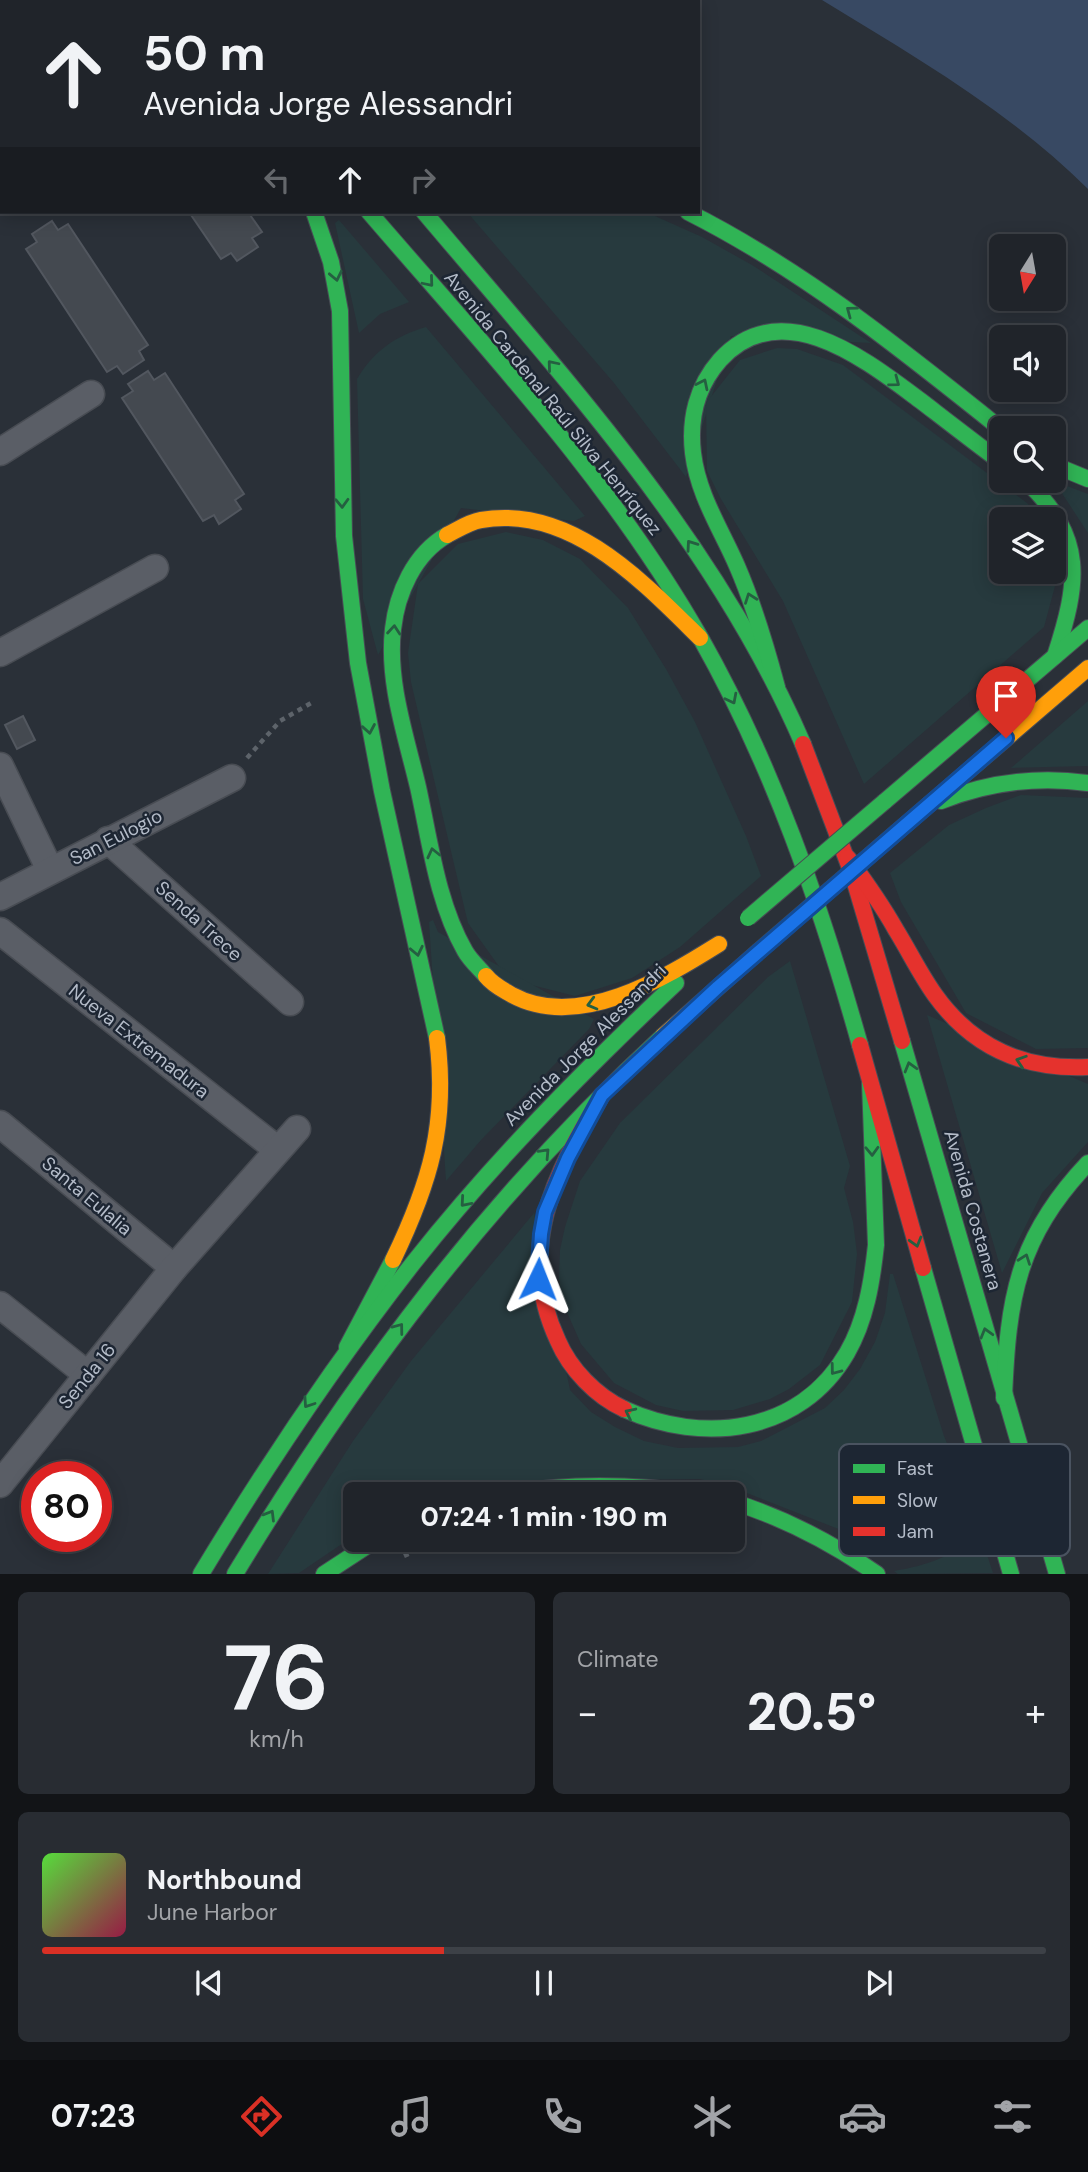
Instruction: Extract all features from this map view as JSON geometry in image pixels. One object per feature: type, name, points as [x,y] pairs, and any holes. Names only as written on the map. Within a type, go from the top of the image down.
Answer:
[{"type":"main road","points":[[315,214],[336,274],[342,320],[342,509],[352,623],[371,739],[435,1029],[442,1088],[439,1133],[427,1180],[397,1249],[347,1347]]},
{"type":"main road","name":"Avenida Cardenal Raúl Silva Henríquez","points":[[371,214],[503,369],[606,497],[641,544],[700,638],[755,744],[785,813],[816,896],[870,1083]]},
{"type":"main road","name":"Avenida Cardenal Raúl Silva Henríquez","points":[[426,214],[575,392],[671,517],[722,591],[777,687],[848,859]]},
{"type":"main road","points":[[692,214],[742,239],[817,286],[989,420]]},
{"type":"main road","points":[[777,687],[753,607],[733,556],[703,496],[694,464],[692,440],[695,404],[706,376],[717,361],[745,341],[760,335],[784,331],[810,333],[873,365],[989,453]]},
{"type":"main road","points":[[1066,470],[1088,479]]},
{"type":"main road","points":[[1041,493],[1055,509],[1071,544],[1074,584],[1065,630],[1055,656]]},
{"type":"main road","points":[[700,638],[641,582],[574,535],[535,520],[489,517],[451,531],[435,543],[413,567],[405,580],[396,607],[392,645],[394,671],[434,860],[451,921],[467,954],[488,980],[518,1000],[535,1006],[553,1009],[584,1007],[655,982],[688,965],[733,931]]},
{"type":"main road","name":"Avenida Jorge Alessandri","points":[[201,1573],[253,1485],[347,1347],[449,1220],[529,1129],[644,1012],[733,931],[1088,628]]},
{"type":"main road","points":[[235,1573],[332,1420],[432,1286],[525,1174],[602,1095],[760,951],[1088,668]]},
{"type":"main road","points":[[923,809],[994,785],[1045,780],[1088,783]]},
{"type":"main road","points":[[848,859],[883,908],[937,998],[971,1034],[989,1047],[1028,1064],[1068,1069],[1088,1067]]},
{"type":"main road","name":"Avenida Costanera","points":[[848,859],[888,988],[1018,1444]]},
{"type":"main road","points":[[602,1095],[568,1158],[545,1212],[539,1245],[538,1279],[548,1324],[570,1364],[600,1395],[618,1407],[663,1425],[691,1430],[719,1430],[768,1420],[799,1404],[825,1382],[840,1364],[853,1341],[864,1315],[876,1245],[870,1083]]},
{"type":"main road","points":[[870,1083],[974,1444]]},
{"type":"main road","points":[[1004,1398],[1009,1325],[1024,1261],[1044,1216],[1088,1163]]},
{"type":"main road","points":[[745,1506],[785,1520],[839,1549]]},
{"type":"main road","points":[[324,1573],[357,1552]]},
{"type":"main road","points":[[851,1556],[877,1573]]},
{"type":"main road","points":[[1006,1556],[1011,1573]]},
{"type":"main road","name":"Avenida Costanera","points":[[1051,1556],[1056,1573]]},
{"type":"street","points":[[0,452],[91,394]]},
{"type":"street","points":[[0,653],[155,568]]},
{"type":"street","points":[[0,766],[50,870]]},
{"type":"street","name":"San Eulogio","points":[[0,897],[232,778]]},
{"type":"street","name":"Senda Trece","points":[[108,840],[290,1002]]},
{"type":"street","name":"Nueva Extremadura","points":[[0,931],[278,1150]]},
{"type":"street","name":"Santa Eulalia","points":[[0,1124],[174,1268]]},
{"type":"street","name":"Senda 16","points":[[0,1483],[174,1268],[297,1129]]},
{"type":"street","points":[[0,1305],[88,1375]]},
{"type":"path","points":[[232,778],[280,721],[310,703]]},
{"type":"green space","points":[[469,214],[650,214],[702,237],[752,265],[871,343],[731,336],[686,477],[614,383]]},
{"type":"green space","points":[[339,220],[409,302],[380,314],[359,333],[335,223]]},
{"type":"green space","points":[[426,327],[585,516],[574,521],[461,508],[378,655],[363,599],[357,379],[386,346]]},
{"type":"green space","points":[[777,348],[797,349],[843,365],[989,474],[989,493],[1014,493],[1031,507],[989,507],[989,584],[1056,584],[1044,627],[864,784],[783,601],[707,471],[706,403],[740,360]]},
{"type":"green space","points":[[1066,486],[1088,494],[1088,533],[1062,493],[1066,493]]},
{"type":"green space","points":[[506,532],[543,540],[580,559],[628,608],[695,722],[761,876],[680,947],[632,978],[575,996],[508,979],[468,923],[411,682],[408,653],[418,584],[458,544]]},
{"type":"green space","points":[[1088,701],[1088,766],[1011,768]]},
{"type":"green space","points":[[1021,795],[1088,798],[1088,1048],[1036,1049],[966,1013],[901,902],[890,873],[949,825]]},
{"type":"green space","points":[[433,920],[438,932],[594,1019],[589,1029],[481,1140],[446,1181],[429,922]]},
{"type":"green space","points":[[790,961],[850,1166],[844,1188],[853,1222],[857,1254],[852,1302],[820,1365],[789,1389],[770,1399],[733,1410],[683,1411],[656,1405],[614,1383],[581,1344],[562,1301],[560,1250],[565,1227],[580,1181],[620,1123],[768,977]]},
{"type":"green space","points":[[927,1015],[1088,1084],[1088,1142],[1042,1193],[1002,1273]]},
{"type":"green space","points":[[534,1213],[570,1390],[591,1412],[615,1427],[644,1441],[678,1448],[738,1447],[761,1441],[825,1408],[844,1390],[860,1369],[875,1342],[885,1313],[890,1274],[893,1274],[947,1444],[839,1444],[839,1529],[745,1492],[745,1482],[711,1482],[700,1479],[343,1482],[343,1543],[299,1573],[268,1574],[353,1441],[411,1361]]},
{"type":"green space","points":[[946,1556],[987,1556],[993,1573],[898,1574],[894,1571]]},
{"type":"water","points":[[822,0],[1088,0],[1088,189],[995,110]]},
{"type":"building","points":[[190,214],[249,214],[262,232],[252,238],[258,247],[237,261],[231,253],[221,259]]},
{"type":"building","points":[[52,221],[58,230],[68,224],[148,345],[139,351],[144,360],[123,374],[117,366],[107,372],[26,249],[37,242],[32,234]]},
{"type":"building","points":[[148,371],[154,380],[165,373],[244,494],[235,500],[241,509],[219,524],[214,515],[203,521],[122,398],[133,391],[128,384]]},
{"type":"building","points":[[23,716],[35,740],[17,749],[5,725]]},
{"type":"traffic: fast","points":[[315,214],[331,262],[340,311],[344,536],[358,663],[382,791],[437,1038]]},
{"type":"traffic: fast","points":[[371,214],[502,365],[587,470],[665,580],[700,637],[772,785],[811,888],[860,1045]]},
{"type":"traffic: fast","points":[[426,214],[583,400],[682,531],[727,599],[767,670],[803,744]]},
{"type":"traffic: fast","points":[[692,214],[811,285],[888,340],[989,420]]},
{"type":"traffic: fast","points":[[777,687],[749,596],[705,497],[693,453],[692,428],[696,404],[700,392],[720,360],[744,341],[770,332],[797,333],[824,340],[876,368],[989,453]]},
{"type":"traffic: fast","points":[[1066,470],[1088,479]]},
{"type":"traffic: fast","points":[[1037,493],[1059,522],[1068,542],[1072,562],[1069,605],[1055,656]]},
{"type":"traffic: fast","points":[[447,535],[425,553],[403,588],[393,629],[393,669],[399,709],[441,892],[455,932],[465,951],[486,976]]},
{"type":"traffic: fast","points":[[884,802],[1088,628]]},
{"type":"traffic: fast","points":[[941,801],[977,789],[1013,782],[1050,780],[1088,783]]},
{"type":"traffic: fast","points":[[748,918],[884,802]]},
{"type":"traffic: fast","points":[[759,951],[897,832]]},
{"type":"traffic: fast","points":[[201,1574],[303,1415],[414,1262],[475,1189],[540,1118],[676,983]]},
{"type":"traffic: fast","points":[[235,1574],[329,1428],[430,1290],[540,1159],[663,1036]]},
{"type":"traffic: fast","points":[[902,1041],[1019,1444]]},
{"type":"traffic: fast","points":[[624,1409],[654,1420],[686,1427],[748,1425],[777,1416],[803,1401],[827,1380],[854,1340],[867,1301],[872,1273],[876,1245],[870,1083]]},
{"type":"traffic: fast","points":[[1004,1398],[1009,1330],[1021,1271],[1045,1217],[1088,1163]]},
{"type":"traffic: fast","points":[[347,1347],[393,1260]]},
{"type":"traffic: fast","points":[[923,1268],[974,1444]]},
{"type":"traffic: fast","points":[[745,1506],[808,1532],[839,1550]]},
{"type":"traffic: fast","points":[[324,1574],[358,1552]]},
{"type":"traffic: fast","points":[[849,1556],[877,1574]]},
{"type":"traffic: fast","points":[[1006,1556],[1011,1574]]},
{"type":"traffic: fast","points":[[1052,1556],[1057,1574]]},
{"type":"traffic: slow","points":[[447,535],[477,521],[514,518],[545,524],[574,535],[629,571],[700,638]]},
{"type":"traffic: slow","points":[[897,832],[1088,668]]},
{"type":"traffic: slow","points":[[486,976],[512,995],[538,1005],[564,1007],[592,1004],[646,985],[719,944]]},
{"type":"traffic: slow","points":[[663,1036],[759,951]]},
{"type":"traffic: slow","points":[[393,1260],[417,1205],[433,1152],[440,1098],[437,1038]]},
{"type":"traffic: jam","points":[[803,744],[853,876],[902,1041]]},
{"type":"traffic: jam","points":[[848,858],[885,911],[935,995],[966,1029],[983,1042],[1021,1060],[1065,1067],[1088,1067]]},
{"type":"traffic: jam","points":[[860,1045],[923,1268]]},
{"type":"traffic: jam","points":[[602,1095],[569,1154],[556,1184],[540,1244],[540,1275],[546,1307],[569,1362],[594,1389],[624,1409]]},
{"type":"route","points":[[538,1279],[538,1256],[545,1212],[584,1125],[602,1095],[718,987],[1006,738]]}]
